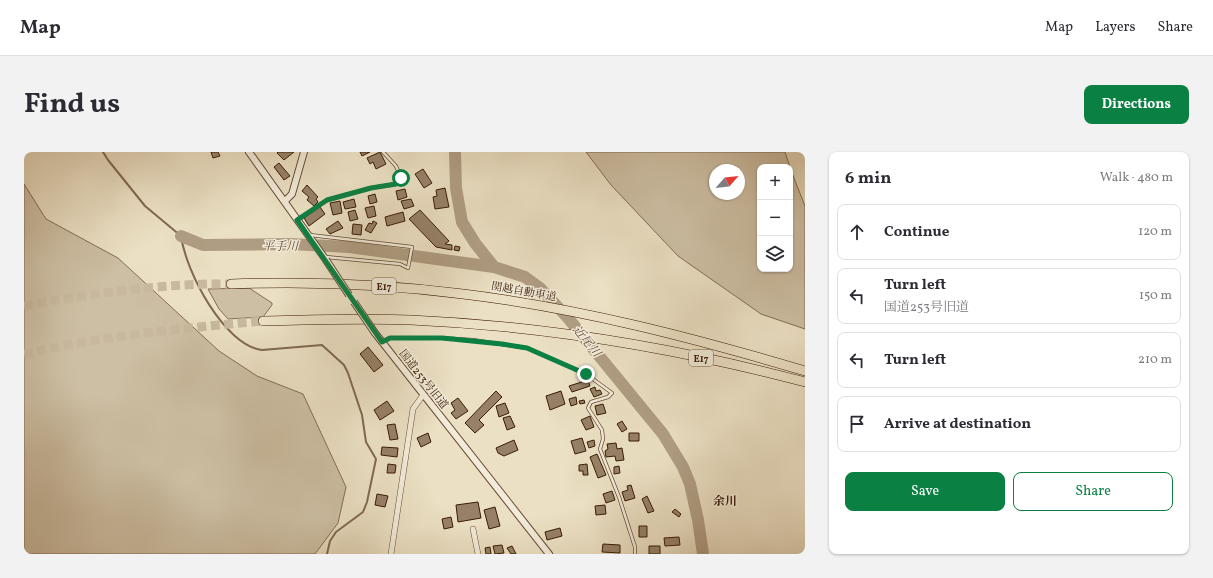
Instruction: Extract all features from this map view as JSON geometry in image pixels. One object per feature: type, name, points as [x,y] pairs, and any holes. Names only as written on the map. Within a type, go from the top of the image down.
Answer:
[{"type":"highway","name":"関越自動車道","points":[[231,284],[318,283],[388,286],[463,294],[536,305],[575,312],[693,340],[805,371]]},
{"type":"highway","name":"E17","points":[[263,321],[410,320],[500,326],[597,338],[739,365],[805,382]]},
{"type":"street","name":"国道253号旧道","points":[[250,152],[375,333],[549,554]]},
{"type":"street","points":[[285,201],[292,194],[304,152]]},
{"type":"street","points":[[390,554],[413,409],[423,395]]},
{"type":"street","points":[[473,529],[478,554]]},
{"type":"lane","points":[[297,220],[327,200],[371,188],[396,184],[401,178],[396,166],[383,152]]},
{"type":"lane","points":[[309,236],[412,247],[408,268],[400,264],[323,256]]},
{"type":"lane","points":[[382,342],[390,338],[442,338],[473,340],[527,348],[586,374],[609,389],[612,393],[608,397],[591,402],[588,408],[602,430],[603,439],[600,449],[619,497],[635,547],[635,554]]},
{"type":"shaded area","points":[[586,152],[785,152],[789,164],[757,164],[757,272],[793,272],[793,176],[805,206],[805,329],[761,314],[678,256],[611,185]]},
{"type":"shaded area","points":[[24,184],[46,219],[118,258],[219,351],[257,376],[303,394],[346,487],[338,523],[315,554],[24,554]]},
{"type":"shaded area","points":[[249,288],[272,303],[263,317],[228,319],[219,309],[208,289]]},
{"type":"building","points":[[211,152],[218,152],[220,156],[213,158]]},
{"type":"building","points":[[294,152],[284,160],[277,153]]},
{"type":"building","points":[[360,152],[370,152],[362,156]]},
{"type":"building","points":[[380,152],[386,164],[376,169],[373,162],[370,164],[367,158]]},
{"type":"building","points":[[279,163],[290,176],[284,180],[274,167]]},
{"type":"building","points":[[423,169],[432,183],[424,188],[415,174]]},
{"type":"building","points":[[307,185],[318,197],[316,199],[318,202],[314,206],[307,200],[309,197],[302,191]]},
{"type":"building","points":[[445,188],[449,207],[435,209],[433,197],[437,196],[436,190]]},
{"type":"building","points":[[405,189],[407,197],[398,200],[396,191]]},
{"type":"building","points":[[375,194],[377,202],[370,204],[368,196]]},
{"type":"building","points":[[354,199],[356,207],[345,209],[343,202]]},
{"type":"building","points":[[411,199],[414,206],[404,209],[401,201]]},
{"type":"building","points":[[340,201],[342,213],[333,215],[330,203]]},
{"type":"building","points":[[374,206],[376,216],[368,218],[365,208]]},
{"type":"building","points":[[320,207],[325,214],[309,226],[304,218]]},
{"type":"building","points":[[355,210],[358,219],[350,221],[348,212]]},
{"type":"building","points":[[420,210],[449,241],[445,244],[452,245],[452,250],[436,247],[409,219]]},
{"type":"building","points":[[403,212],[405,221],[387,226],[385,217]]},
{"type":"building","points":[[338,221],[343,228],[330,234],[326,229]]},
{"type":"building","points":[[373,221],[377,223],[371,233],[365,230],[369,223],[372,224]]},
{"type":"building","points":[[353,224],[362,225],[361,235],[352,234]]},
{"type":"building","points":[[455,246],[460,247],[459,251],[454,250]]},
{"type":"building","points":[[368,347],[383,365],[374,372],[360,354]]},
{"type":"building","points":[[588,380],[590,386],[572,392],[569,386]]},
{"type":"building","points":[[595,387],[596,391],[600,390],[602,394],[594,397],[590,389]]},
{"type":"building","points":[[496,391],[502,397],[479,420],[484,425],[475,433],[465,423]]},
{"type":"building","points":[[561,391],[565,404],[550,410],[546,396]]},
{"type":"building","points":[[576,397],[577,404],[571,406],[569,399]]},
{"type":"building","points":[[458,398],[468,411],[456,419],[451,413],[455,410],[451,403]]},
{"type":"building","points":[[584,400],[585,403],[580,404],[579,401]]},
{"type":"building","points":[[387,401],[394,411],[380,420],[374,410]]},
{"type":"building","points":[[505,403],[509,413],[499,417],[496,406]]},
{"type":"building","points":[[603,404],[606,413],[597,415],[595,406]]},
{"type":"building","points":[[510,416],[515,427],[507,430],[503,418]]},
{"type":"building","points":[[590,416],[594,427],[586,430],[581,420]]},
{"type":"building","points":[[622,421],[627,429],[622,432],[617,424]]},
{"type":"building","points":[[395,424],[398,439],[390,440],[387,425]]},
{"type":"building","points":[[428,433],[431,442],[421,447],[417,438]]},
{"type":"building","points":[[629,433],[639,433],[639,441],[629,441]]},
{"type":"building","points":[[582,438],[586,451],[575,454],[571,441]]},
{"type":"building","points":[[514,440],[518,450],[504,456],[498,453],[496,448]]},
{"type":"building","points":[[594,440],[595,446],[589,448],[587,442]]},
{"type":"building","points":[[616,443],[617,449],[622,448],[624,460],[616,461],[615,456],[606,457],[605,451],[608,449],[607,444]]},
{"type":"building","points":[[382,447],[398,448],[397,457],[381,455]]},
{"type":"building","points":[[597,454],[606,475],[598,478],[590,457]]},
{"type":"building","points":[[388,464],[396,465],[395,473],[387,473]]},
{"type":"building","points":[[587,464],[588,475],[583,475],[583,471],[579,471],[579,465]]},
{"type":"building","points":[[619,466],[620,473],[614,474],[614,467]]},
{"type":"building","points":[[631,485],[635,498],[625,501],[622,492],[628,490],[627,486]]},
{"type":"building","points":[[612,491],[615,500],[606,503],[603,494]]},
{"type":"building","points":[[377,494],[388,496],[385,507],[375,505]]},
{"type":"building","points":[[647,496],[654,511],[648,513],[642,499]]},
{"type":"building","points":[[478,502],[481,518],[458,522],[456,505]]},
{"type":"building","points":[[605,505],[606,514],[596,515],[595,506]]},
{"type":"building","points":[[495,507],[500,526],[489,529],[484,510]]},
{"type":"building","points":[[675,509],[681,514],[679,517],[672,512]]},
{"type":"building","points":[[451,517],[453,527],[444,529],[442,519]]},
{"type":"building","points":[[639,526],[647,526],[647,537],[639,537]]},
{"type":"building","points":[[560,528],[562,536],[547,540],[545,532]]},
{"type":"building","points":[[679,537],[680,545],[665,546],[664,538]]},
{"type":"building","points":[[603,544],[620,545],[620,553],[602,552]]},
{"type":"building","points":[[502,545],[504,553],[495,554],[493,546]]},
{"type":"building","points":[[512,546],[516,554],[511,554],[507,548]]},
{"type":"building","points":[[649,546],[660,546],[660,554],[649,554]]},
{"type":"building","points":[[490,547],[491,554],[486,554],[485,548]]},
{"type":"waterway","points":[[103,152],[145,206],[181,236],[184,251],[199,287],[209,305],[234,335],[248,345],[262,350],[322,345],[344,365],[362,415],[366,442],[376,459],[367,502],[363,512],[336,532],[330,541],[327,554]]},
{"type":"waterway","name":"近尾川","points":[[455,152],[456,188],[462,222],[475,243],[494,267],[525,277],[540,288],[568,318],[663,434],[683,467],[690,484],[698,520],[703,554]]},
{"type":"waterway","name":"平手川","points":[[181,236],[203,245],[290,244],[349,247],[494,267]]},
{"type":"tunnel","points":[[24,306],[75,297],[153,287],[231,284]]},
{"type":"tunnel","points":[[24,354],[113,337],[263,321]]},
{"type":"district","name":"余川","points":[[725,501]]},
{"type":"route","points":[[401,178],[396,184],[371,188],[327,200],[297,220],[382,342],[390,338],[442,338],[502,344],[527,348],[544,354],[586,374]]}]
